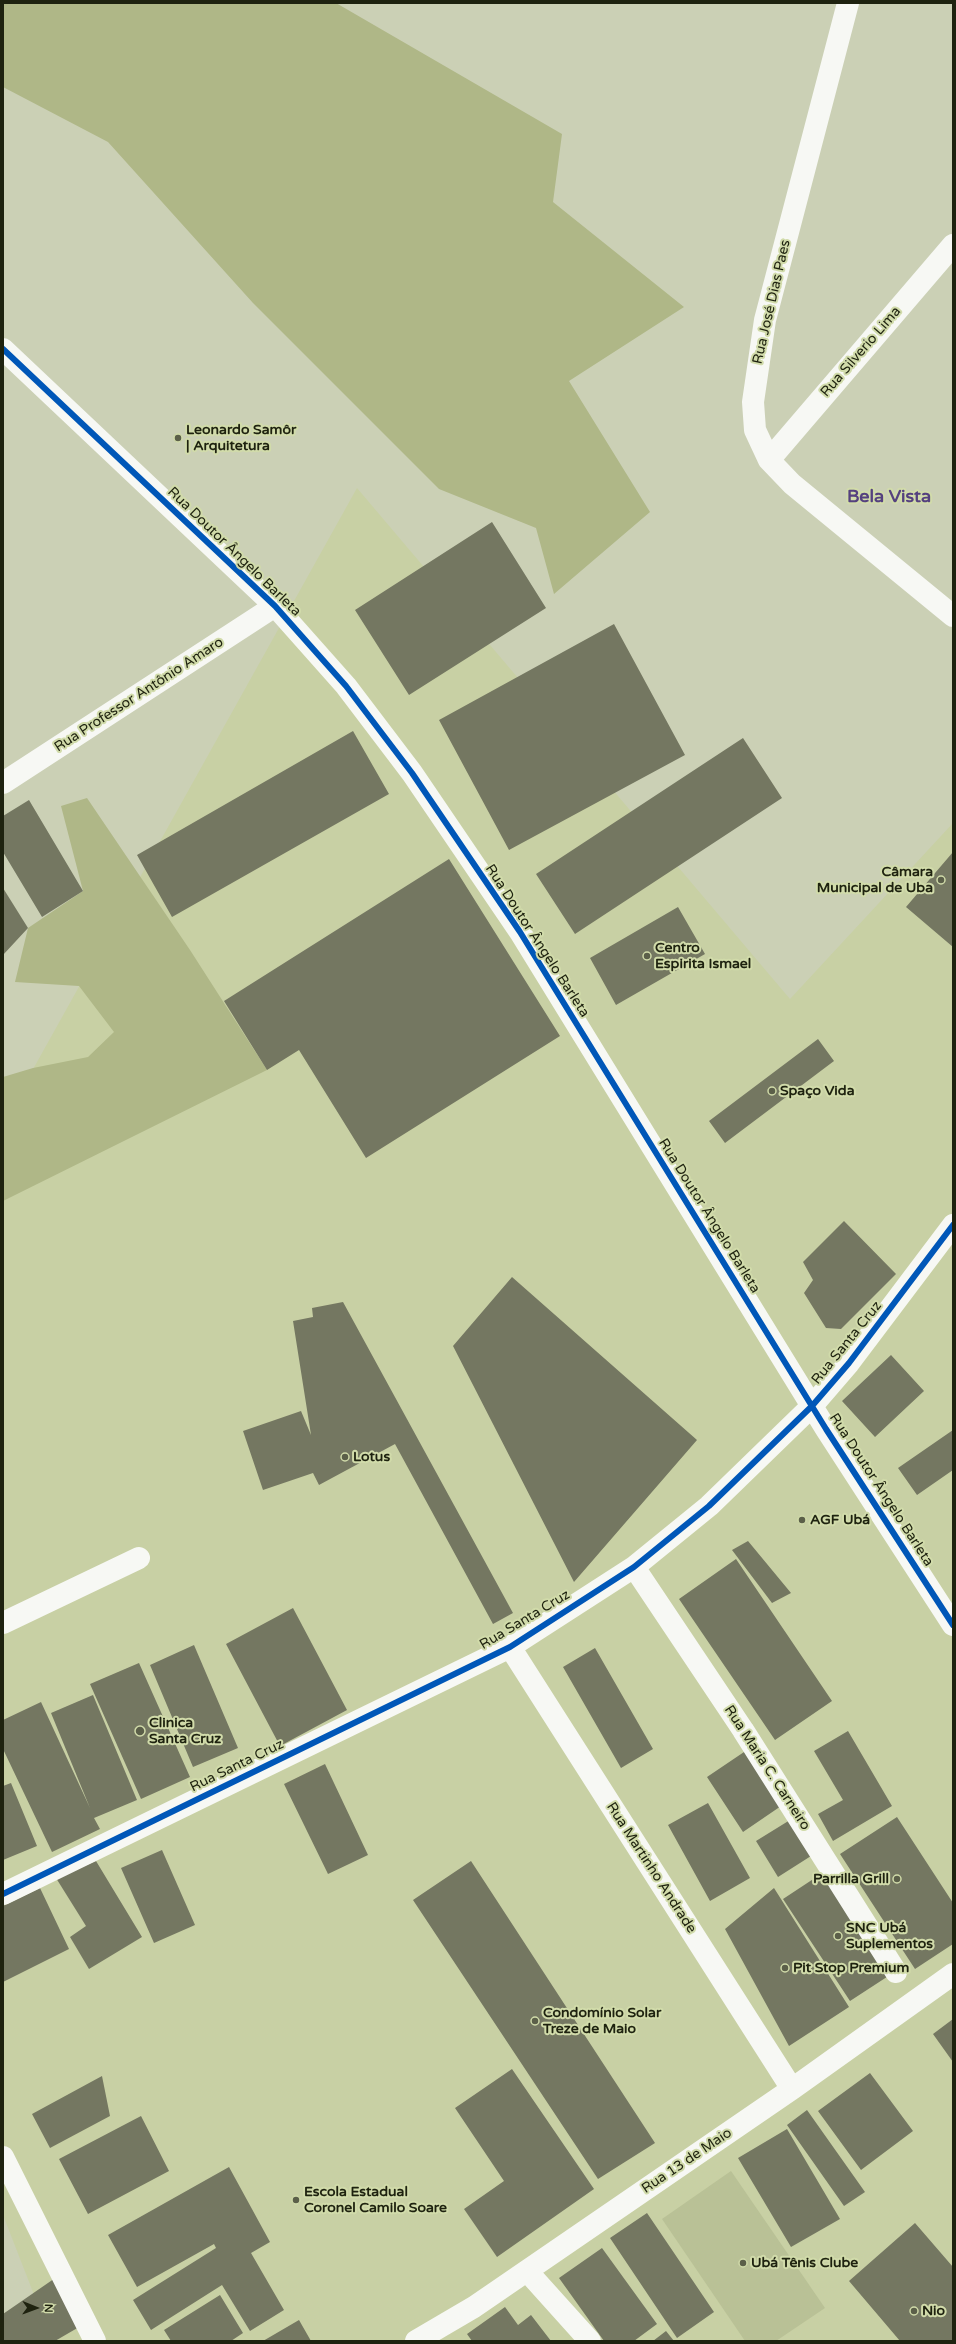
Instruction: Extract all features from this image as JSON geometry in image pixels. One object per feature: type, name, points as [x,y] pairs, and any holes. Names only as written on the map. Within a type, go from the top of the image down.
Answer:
[{"type":"street","name":"Rua José Dias Paes","points":[[848,3],[765,320],[757,365],[753,402],[755,430],[769,460],[792,484],[953,616]]},
{"type":"street","name":"Rua Silverio Lima","points":[[769,460],[953,245]]},
{"type":"street","name":"Rua Doutor Ângelo Barleta","points":[[3,348],[275,606],[346,686],[407,767],[520,932],[812,1406],[950,1615]]},
{"type":"street","name":"Rua Professor Antônio Amaro","points":[[3,783],[275,606]]},
{"type":"street","name":"Rua Santa Cruz","points":[[3,1894],[510,1647],[634,1567],[709,1506],[812,1406],[848,1363],[953,1226]]},
{"type":"street","points":[[3,1623],[139,1558]]},
{"type":"street","name":"Rua Maria C. Carneiro","points":[[634,1567],[743,1730],[896,1972]]},
{"type":"street","name":"Rua Martinho Andrade","points":[[510,1647],[792,2089]]},
{"type":"street","name":"Rua 13 de Maio","points":[[416,2341],[474,2307],[527,2271],[792,2089],[953,1974]]},
{"type":"street","points":[[3,2156],[95,2341]]},
{"type":"street","points":[[527,2271],[590,2341]]},
{"type":"shaded area","points":[[3,3],[336,3],[562,134],[553,202],[684,307],[569,381],[650,512],[554,594],[536,528],[439,489],[253,303],[108,142],[3,87]]},
{"type":"shaded area","points":[[357,488],[790,999],[953,823],[953,2341],[52,2341],[3,2215],[3,1123]]},
{"type":"shaded area","points":[[87,798],[190,950],[267,1070],[3,1201],[3,1077],[33,1068],[88,1057],[114,1032],[79,986],[15,982],[28,928],[83,891],[61,806]]},
{"type":"shaded area","name":"Ubá Tênis Clube","points":[[731,2171],[825,2308],[776,2341],[745,2341],[662,2219]]},
{"type":"building","points":[[492,522],[546,608],[409,695],[355,610]]},
{"type":"building","points":[[614,624],[685,755],[509,850],[439,720]]},
{"type":"building","points":[[353,731],[389,794],[172,917],[137,855]]},
{"type":"building","points":[[743,738],[782,798],[575,934],[536,874]]},
{"type":"building","points":[[29,800],[83,891],[42,917],[3,852],[3,816]]},
{"type":"building","name":"Câmara Municipal de Uba","points":[[953,852],[953,947],[906,907]]},
{"type":"building","points":[[449,859],[560,1036],[366,1158],[299,1050],[267,1070],[224,1001]]},
{"type":"building","points":[[3,888],[28,928],[3,955]]},
{"type":"building","name":"Centro Espirita Ismael","points":[[678,907],[705,954],[616,1005],[590,958]]},
{"type":"building","name":"Spaço Vida","points":[[818,1039],[834,1061],[725,1143],[709,1121]]},
{"type":"building","points":[[844,1221],[896,1274],[841,1329],[826,1328],[804,1293],[813,1280],[803,1262]]},
{"type":"building","points":[[512,1277],[697,1440],[574,1582],[453,1346]]},
{"type":"building","name":"Lotus","points":[[343,1302],[513,1613],[493,1624],[395,1444],[319,1485],[313,1473],[263,1490],[243,1431],[301,1411],[311,1435],[293,1321],[313,1317],[312,1308]]},
{"type":"building","points":[[891,1355],[924,1391],[875,1437],[842,1401]]},
{"type":"building","points":[[953,1430],[953,1470],[917,1495],[898,1468]]},
{"type":"building","points":[[748,1541],[791,1593],[772,1603],[732,1550]]},
{"type":"building","points":[[736,1559],[832,1701],[775,1740],[679,1599]]},
{"type":"building","points":[[293,1608],[347,1710],[280,1746],[226,1644]]},
{"type":"building","points":[[194,1645],[238,1748],[193,1767],[150,1665]]},
{"type":"building","points":[[595,1648],[653,1749],[621,1768],[563,1667]]},
{"type":"building","name":"Clinica Santa Cruz","points":[[139,1663],[190,1777],[141,1799],[90,1684]]},
{"type":"building","points":[[93,1695],[137,1800],[94,1818],[100,1829],[52,1852],[3,1749],[3,1720],[41,1702],[90,1808],[51,1713]]},
{"type":"building","points":[[848,1731],[892,1806],[833,1841],[818,1814],[843,1800],[814,1751]]},
{"type":"building","points":[[747,1750],[784,1804],[743,1832],[707,1777]]},
{"type":"building","points":[[325,1764],[368,1855],[328,1874],[284,1784]]},
{"type":"building","points":[[11,1783],[37,1846],[3,1860],[3,1786]]},
{"type":"building","points":[[708,1803],[750,1878],[710,1901],[668,1825]]},
{"type":"building","name":"Parrilla Grill","points":[[897,1817],[953,1903],[953,1944],[915,1969],[840,1854]]},
{"type":"building","points":[[790,1820],[811,1856],[778,1877],[756,1841]]},
{"type":"building","points":[[162,1850],[195,1925],[154,1943],[121,1868]]},
{"type":"building","points":[[96,1861],[142,1937],[89,1969],[70,1937],[86,1926],[56,1878]]},
{"type":"building","name":"Condomínio Solar Treze de Maio","points":[[471,1861],[655,2143],[598,2179],[413,1900]]},
{"type":"building","name":"SNC Ubá Suplementos","points":[[827,1870],[893,1973],[850,2001],[783,1899]]},
{"type":"building","points":[[40,1888],[69,1949],[3,1982],[3,1906]]},
{"type":"building","name":"Pit Stop Premium","points":[[774,1888],[849,2007],[789,2046],[725,1929]]},
{"type":"building","points":[[953,2019],[953,2062],[933,2034]]},
{"type":"building","points":[[512,2069],[594,2189],[497,2257],[464,2209],[504,2181],[455,2108]]},
{"type":"building","points":[[870,2073],[913,2131],[861,2170],[818,2111]]},
{"type":"building","points":[[102,2076],[110,2116],[50,2148],[32,2114]]},
{"type":"building","points":[[807,2110],[865,2192],[844,2206],[787,2125]]},
{"type":"building","points":[[141,2116],[169,2171],[88,2214],[59,2159]]},
{"type":"building","points":[[787,2129],[840,2219],[791,2247],[738,2158]]},
{"type":"building","points":[[229,2167],[270,2242],[251,2253],[284,2310],[250,2331],[222,2285],[151,2330],[133,2300],[216,2248],[214,2244],[137,2287],[108,2235]]},
{"type":"building","points":[[647,2213],[714,2312],[677,2338],[610,2238]]},
{"type":"building","name":"Nio","points":[[915,2223],[953,2267],[953,2341],[900,2341],[849,2281]]},
{"type":"building","points":[[602,2248],[657,2324],[634,2341],[604,2341],[559,2278]]},
{"type":"building","points":[[61,2274],[86,2323],[55,2341],[3,2341],[3,2314]]},
{"type":"building","points":[[220,2295],[243,2333],[231,2341],[171,2341],[164,2330]]},
{"type":"building","points":[[505,2307],[518,2325],[531,2315],[551,2341],[472,2341],[467,2334]]},
{"type":"building","points":[[299,2320],[311,2341],[263,2341]]},
{"type":"building","points":[[666,2331],[674,2341],[653,2341]]},
{"type":"cycle path","points":[[3,349],[275,606],[346,686],[412,773],[520,932],[826,1429],[953,1625]]},
{"type":"cycle path","points":[[3,1894],[510,1647],[634,1567],[709,1506],[812,1406],[849,1363],[953,1225]]},
{"type":"place","name":"Leonardo Samôr | Arquitetura","points":[[178,438]]},
{"type":"place","name":"Câmara Municipal de Uba","points":[[941,880]]},
{"type":"place","name":"Centro Espirita Ismael","points":[[647,956]]},
{"type":"place","name":"Spaço Vida","points":[[772,1091]]},
{"type":"place","name":"Lotus","points":[[345,1457]]},
{"type":"place","name":"AGF Ubá","points":[[802,1520]]},
{"type":"place","name":"Clinica Santa Cruz","points":[[140,1731]]},
{"type":"place","name":"Parrilla Grill","points":[[897,1879]]},
{"type":"place","name":"SNC Ubá Suplementos","points":[[838,1936]]},
{"type":"place","name":"Pit Stop Premium","points":[[785,1968]]},
{"type":"place","name":"Condomínio Solar Treze de Maio","points":[[535,2021]]},
{"type":"place","name":"Escola Estadual Coronel Camilo Soare","points":[[296,2200]]},
{"type":"place","name":"Ubá Tênis Clube","points":[[743,2263]]},
{"type":"place","name":"Nio","points":[[914,2311]]},
{"type":"district","name":"Bela Vista","points":[[889,497]]}]
